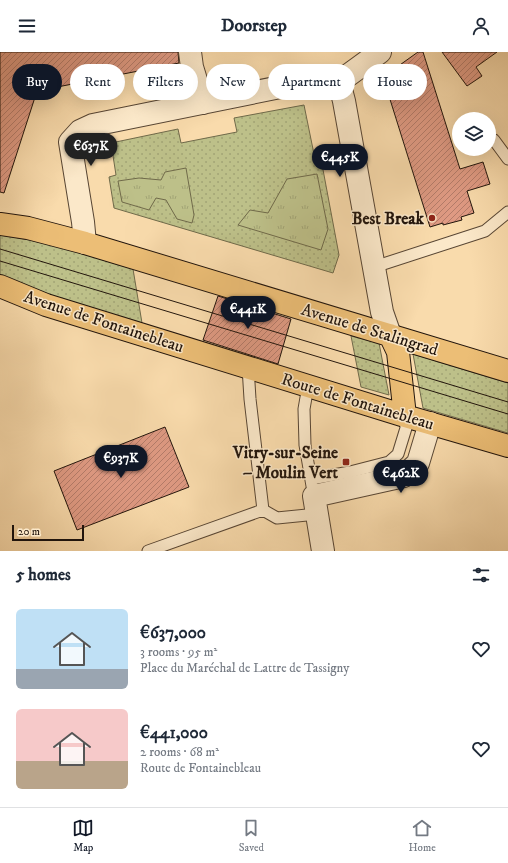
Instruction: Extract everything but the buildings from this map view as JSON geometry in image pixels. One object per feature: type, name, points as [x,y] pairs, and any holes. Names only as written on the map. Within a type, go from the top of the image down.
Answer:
[{"type":"main road","name":"Avenue de Stalingrad","points":[[0,224],[28,228],[85,243],[508,371]]},
{"type":"main road","name":"Avenue de Fontainebleau","points":[[0,286],[46,305],[209,355]]},
{"type":"main road","points":[[390,335],[398,352],[405,416]]},
{"type":"main road","name":"Route de Fontainebleau","points":[[209,355],[405,416],[508,446]]},
{"type":"street","points":[[190,52],[192,67],[203,103]]},
{"type":"street","points":[[355,70],[380,52]]},
{"type":"street","points":[[85,243],[70,142],[80,131],[93,125],[268,90]]},
{"type":"street","points":[[344,100],[382,312],[390,335]]},
{"type":"street","points":[[323,551],[313,501],[404,476],[418,464],[430,423]]},
{"type":"lane","points":[[496,143],[508,159]]},
{"type":"lane","points":[[374,267],[485,231],[508,212]]},
{"type":"lane","points":[[248,367],[250,399],[263,510]]},
{"type":"lane","points":[[308,386],[304,409],[305,445],[318,551]]},
{"type":"lane","points":[[148,551],[263,510],[277,518],[313,501],[350,472],[389,462],[398,454],[406,428],[405,416]]},
{"type":"green space","points":[[304,105],[315,159],[321,159],[339,255],[333,273],[114,208],[109,177],[116,175],[111,143],[178,129],[181,143],[237,132],[234,118]]},
{"type":"green space","points":[[186,168],[194,215],[192,223],[177,219],[166,200],[156,198],[149,210],[122,202],[118,181],[139,178],[161,180],[165,172]]},
{"type":"green space","points":[[317,174],[328,229],[321,250],[238,225],[250,210],[268,213],[287,179]]},
{"type":"green space","points":[[0,235],[51,245],[133,269],[142,323],[45,295],[0,277]]},
{"type":"green space","points":[[351,336],[379,343],[389,395],[361,387]]},
{"type":"green space","points":[[413,354],[508,383],[508,433],[423,408]]},
{"type":"tram line","points":[[0,249],[508,402]]},
{"type":"tram line","points":[[0,261],[508,414]]},
{"type":"place","name":"Best Break","points":[[432,218]]},
{"type":"place","name":"Vitry-sur-Seine – Moulin Vert","points":[[346,462]]}]
